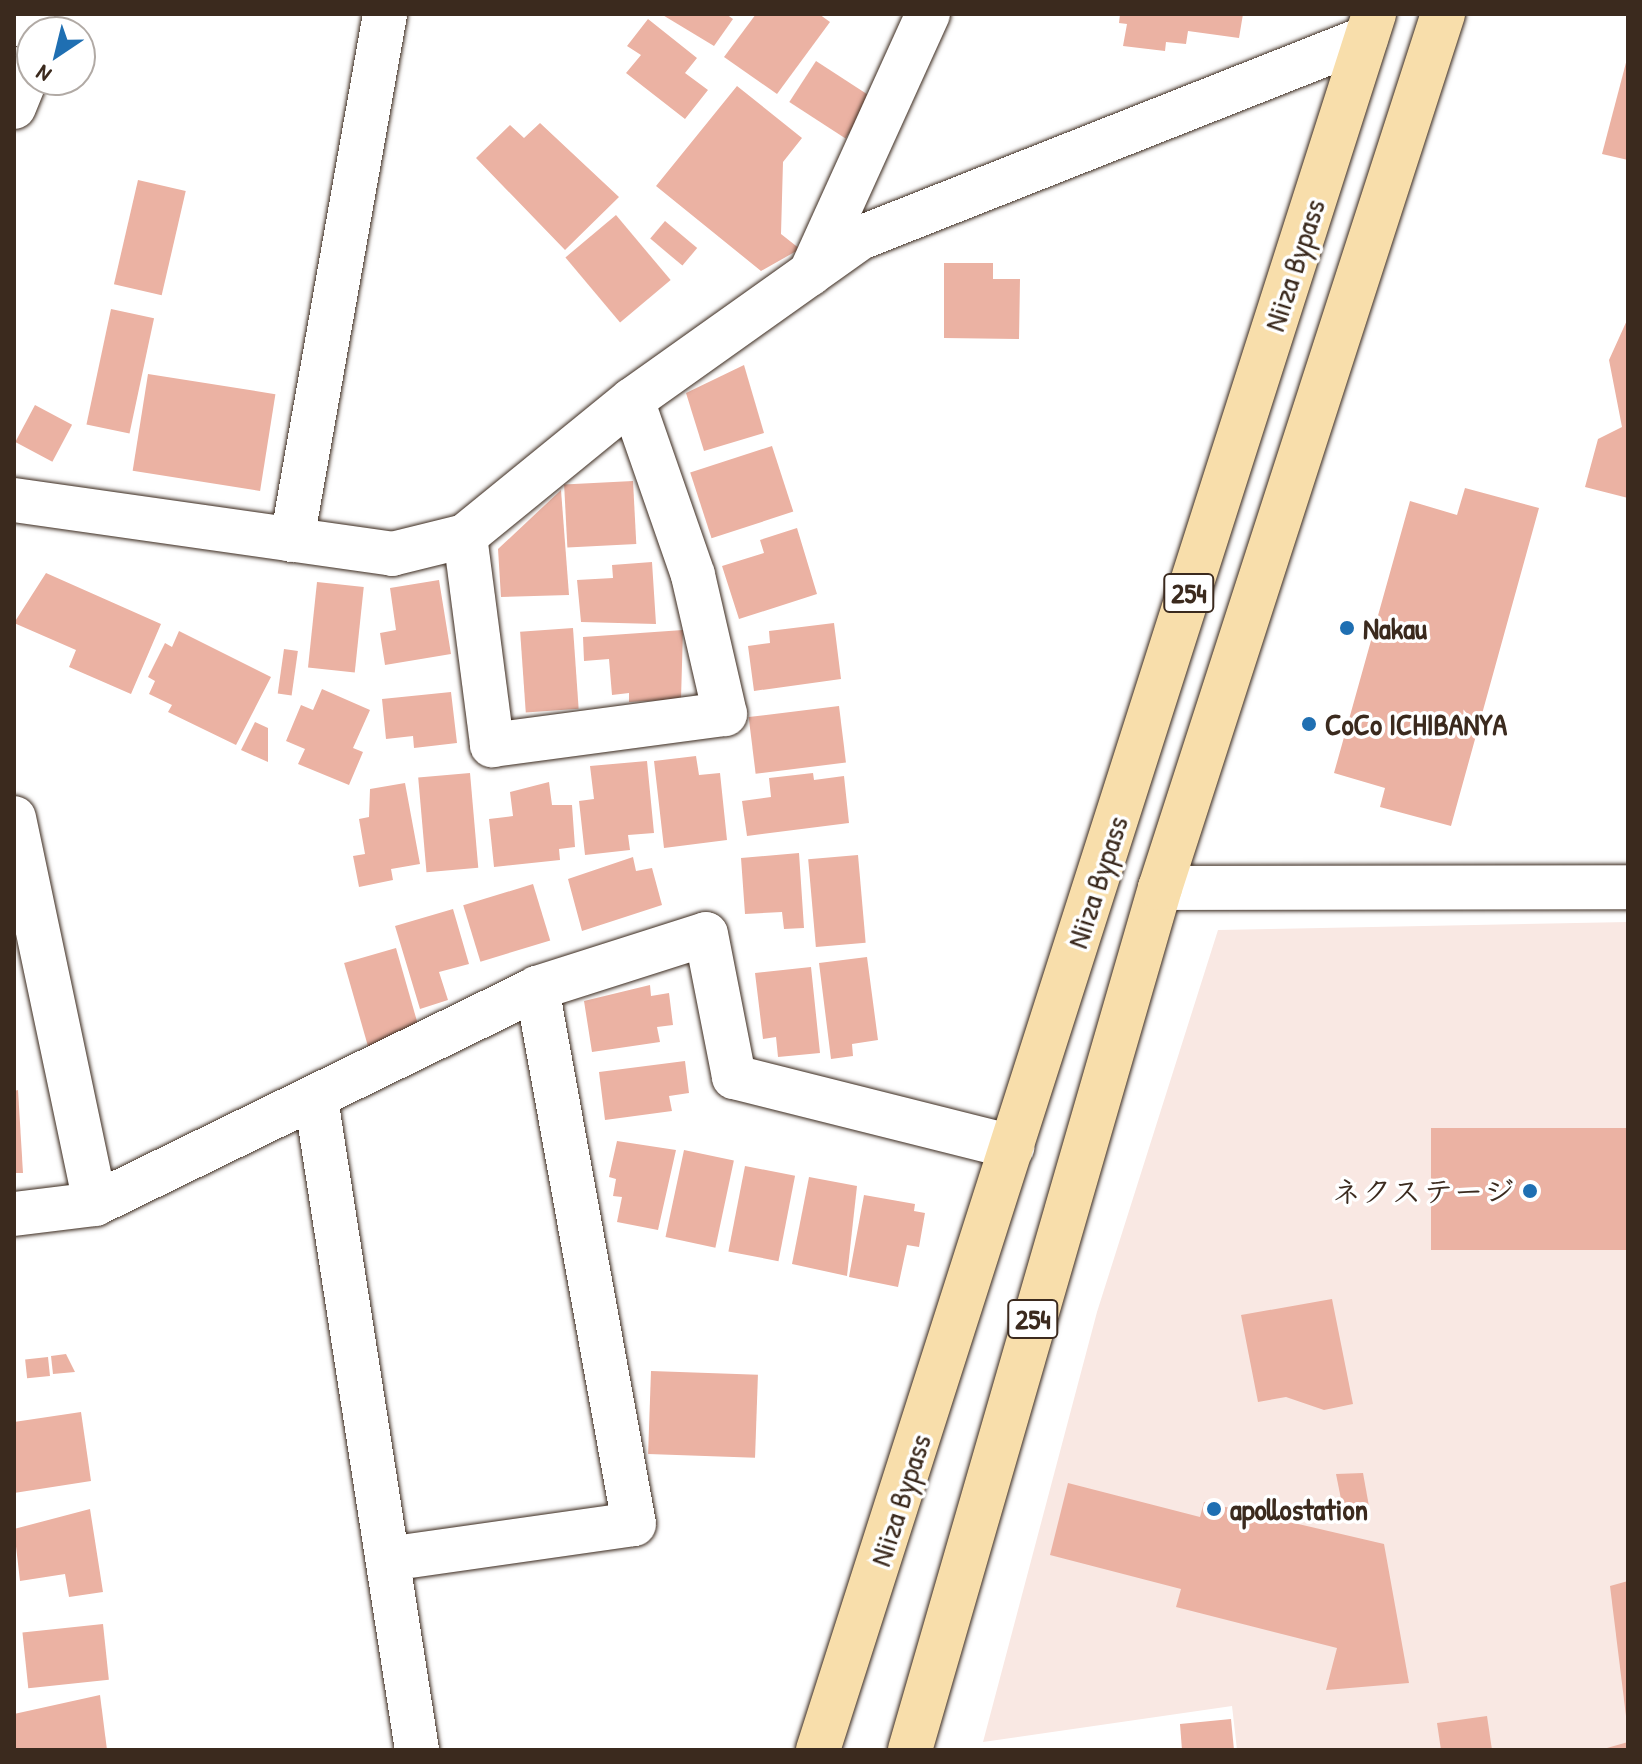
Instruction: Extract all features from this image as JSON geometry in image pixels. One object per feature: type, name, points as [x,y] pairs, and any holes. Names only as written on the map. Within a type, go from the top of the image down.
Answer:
[{"type":"highway","name":"Niiza Bypass","points":[[910,1750],[964,1578],[1160,888],[1443,14]]},
{"type":"highway","name":"Niiza Bypass","points":[[818,1750],[1370,26]]},
{"type":"highway","points":[[935,1750],[964,1578]]},
{"type":"street","points":[[292,540],[385,14]]},
{"type":"street","points":[[810,274],[928,14]]},
{"type":"street","points":[[14,500],[392,554],[465,536],[632,400],[860,238],[1370,26]]},
{"type":"street","points":[[465,536],[492,745],[725,714],[693,575],[632,400]]},
{"type":"street","points":[[14,818],[95,1204]]},
{"type":"street","points":[[1160,888],[1628,887]]},
{"type":"street","points":[[14,1214],[95,1204],[316,1099],[537,988],[706,934],[734,1077],[1012,1147]]},
{"type":"street","points":[[388,1559],[634,1524],[537,988]]},
{"type":"street","points":[[316,1099],[417,1750]]},
{"type":"shaded area","points":[[1628,922],[1628,1750],[1237,1750],[1232,1706],[983,1742],[1097,1312],[1218,930]]},
{"type":"building","points":[[661,14],[726,14],[733,19],[714,46]]},
{"type":"building","points":[[756,14],[819,14],[830,22],[777,94],[724,57]]},
{"type":"building","points":[[1120,14],[1243,14],[1239,38],[1188,31],[1186,44],[1166,42],[1165,51],[1123,46],[1127,24],[1119,23]]},
{"type":"building","points":[[648,19],[697,58],[685,73],[708,90],[685,119],[626,73],[641,55],[627,46]]},
{"type":"building","points":[[1628,55],[1628,160],[1602,154]]},
{"type":"building","points":[[816,61],[872,97],[846,139],[789,102]]},
{"type":"building","points":[[737,86],[802,138],[783,162],[781,234],[800,249],[761,271],[656,186]]},
{"type":"building","points":[[540,123],[619,197],[565,250],[476,158],[510,125],[524,138]]},
{"type":"building","points":[[138,180],[186,191],[162,295],[114,284]]},
{"type":"building","points":[[616,215],[671,280],[620,323],[565,257]]},
{"type":"building","points":[[665,221],[697,248],[682,266],[650,239]]},
{"type":"building","points":[[944,263],[993,263],[993,279],[1020,279],[1019,339],[944,338]]},
{"type":"building","points":[[111,309],[154,318],[130,434],[86,424]]},
{"type":"building","points":[[1628,318],[1628,498],[1585,487],[1598,439],[1622,427],[1609,360]]},
{"type":"building","points":[[744,365],[764,433],[704,451],[686,393]]},
{"type":"building","points":[[148,374],[275,394],[260,491],[133,471]]},
{"type":"building","points":[[35,405],[72,425],[52,462],[15,442]]},
{"type":"building","points":[[772,446],[793,512],[712,538],[690,473]]},
{"type":"building","points":[[633,481],[636,544],[567,548],[564,485]]},
{"type":"building","points":[[1465,488],[1539,508],[1451,826],[1380,807],[1385,788],[1334,773],[1410,501],[1457,515]]},
{"type":"building","points":[[561,490],[569,595],[501,597],[498,549]]},
{"type":"building","points":[[797,528],[817,594],[739,619],[722,566],[764,553],[760,540]]},
{"type":"building","points":[[652,562],[656,624],[581,622],[577,580],[613,578],[612,565]]},
{"type":"building","points":[[46,573],[161,624],[131,694],[69,667],[76,650],[14,623]]},
{"type":"building","points":[[439,580],[451,654],[385,665],[380,633],[396,630],[390,588]]},
{"type":"building","points":[[317,582],[364,587],[355,672],[308,668]]},
{"type":"building","points":[[834,623],[841,679],[754,691],[748,646],[770,643],[769,631]]},
{"type":"building","points":[[573,628],[579,709],[526,712],[520,632]]},
{"type":"building","points":[[683,630],[681,699],[629,702],[629,693],[612,695],[609,659],[584,661],[583,637]]},
{"type":"building","points":[[179,631],[271,677],[236,745],[168,712],[172,705],[149,694],[155,681],[148,677],[165,643],[172,647]]},
{"type":"building","points":[[284,649],[298,651],[292,696],[278,694]]},
{"type":"building","points":[[322,689],[370,710],[353,748],[363,752],[349,785],[298,764],[305,749],[286,741],[301,705],[313,710]]},
{"type":"building","points":[[451,692],[457,743],[414,748],[413,736],[386,739],[382,699]]},
{"type":"building","points":[[839,706],[846,763],[756,774],[749,717]]},
{"type":"building","points":[[255,722],[268,728],[268,762],[241,750]]},
{"type":"building","points":[[696,756],[699,775],[720,773],[727,840],[664,848],[654,761]]},
{"type":"building","points":[[647,761],[654,833],[628,835],[630,850],[585,855],[579,801],[594,799],[590,766]]},
{"type":"building","points":[[470,773],[478,868],[426,872],[418,778]]},
{"type":"building","points":[[813,773],[814,780],[844,776],[849,823],[747,836],[742,801],[771,797],[769,778]]},
{"type":"building","points":[[549,782],[552,805],[572,805],[575,847],[559,849],[560,860],[494,867],[489,819],[513,816],[510,792]]},
{"type":"building","points":[[405,783],[420,864],[391,869],[393,880],[359,887],[353,856],[365,854],[359,819],[369,817],[370,789]]},
{"type":"building","points":[[799,853],[804,928],[784,929],[782,912],[745,914],[741,858]]},
{"type":"building","points":[[858,855],[866,943],[816,947],[808,859]]},
{"type":"building","points":[[633,857],[636,871],[652,868],[662,905],[582,931],[568,879]]},
{"type":"building","points":[[533,884],[550,940],[480,962],[463,905]]},
{"type":"building","points":[[453,909],[469,964],[439,972],[448,1000],[420,1009],[395,926]]},
{"type":"building","points":[[396,948],[421,1035],[369,1049],[344,963]]},
{"type":"building","points":[[867,957],[878,1040],[852,1044],[853,1056],[831,1059],[819,963]]},
{"type":"building","points":[[811,967],[820,1053],[778,1057],[776,1037],[763,1039],[755,973]]},
{"type":"building","points":[[650,985],[651,996],[669,993],[673,1025],[657,1027],[660,1042],[592,1052],[584,1001]]},
{"type":"building","points":[[685,1061],[689,1093],[669,1096],[672,1111],[605,1120],[599,1072]]},
{"type":"building","points":[[18,1090],[23,1173],[14,1173],[14,1091]]},
{"type":"building","name":"ネクステージ","points":[[1431,1128],[1628,1128],[1628,1250],[1431,1250]]},
{"type":"building","points":[[617,1141],[676,1150],[658,1230],[617,1222],[622,1197],[613,1196],[616,1179],[609,1177]]},
{"type":"building","points":[[684,1150],[734,1161],[715,1248],[665,1237]]},
{"type":"building","points":[[745,1166],[795,1176],[778,1261],[728,1251]]},
{"type":"building","points":[[809,1177],[857,1186],[847,1276],[792,1264]]},
{"type":"building","points":[[864,1195],[915,1204],[914,1211],[925,1213],[919,1247],[907,1245],[898,1287],[849,1277]]},
{"type":"building","points":[[1332,1299],[1353,1404],[1324,1410],[1286,1397],[1258,1402],[1241,1315]]},
{"type":"building","points":[[66,1354],[75,1372],[53,1374],[51,1356]]},
{"type":"building","points":[[48,1357],[50,1376],[27,1378],[25,1359]]},
{"type":"building","points":[[651,1371],[758,1375],[755,1458],[648,1454]]},
{"type":"building","points":[[81,1412],[91,1481],[14,1493],[14,1422]]},
{"type":"building","points":[[1363,1473],[1370,1512],[1345,1519],[1336,1474]]},
{"type":"building","points":[[1068,1483],[1200,1517],[1204,1502],[1384,1544],[1409,1683],[1326,1690],[1337,1648],[1176,1607],[1181,1589],[1050,1555]]},
{"type":"building","points":[[90,1509],[103,1592],[69,1597],[65,1574],[20,1581],[14,1529]]},
{"type":"building","points":[[1628,1581],[1628,1715],[1626,1716],[1610,1586]]},
{"type":"building","points":[[103,1624],[109,1680],[28,1688],[22,1632]]},
{"type":"building","points":[[100,1695],[107,1750],[14,1750],[14,1714]]},
{"type":"building","points":[[1487,1716],[1492,1750],[1441,1750],[1437,1723]]},
{"type":"building","points":[[1231,1719],[1234,1750],[1182,1750],[1180,1724]]},
{"type":"building","points":[[1628,1742],[1628,1750],[1607,1748]]},
{"type":"place","name":"Nakau","points":[[1347,628]]},
{"type":"place","name":"CoCo ICHIBANYA","points":[[1309,724]]},
{"type":"place","name":"ネクステージ","points":[[1530,1191]]},
{"type":"place","name":"apollostation","points":[[1214,1509]]}]
